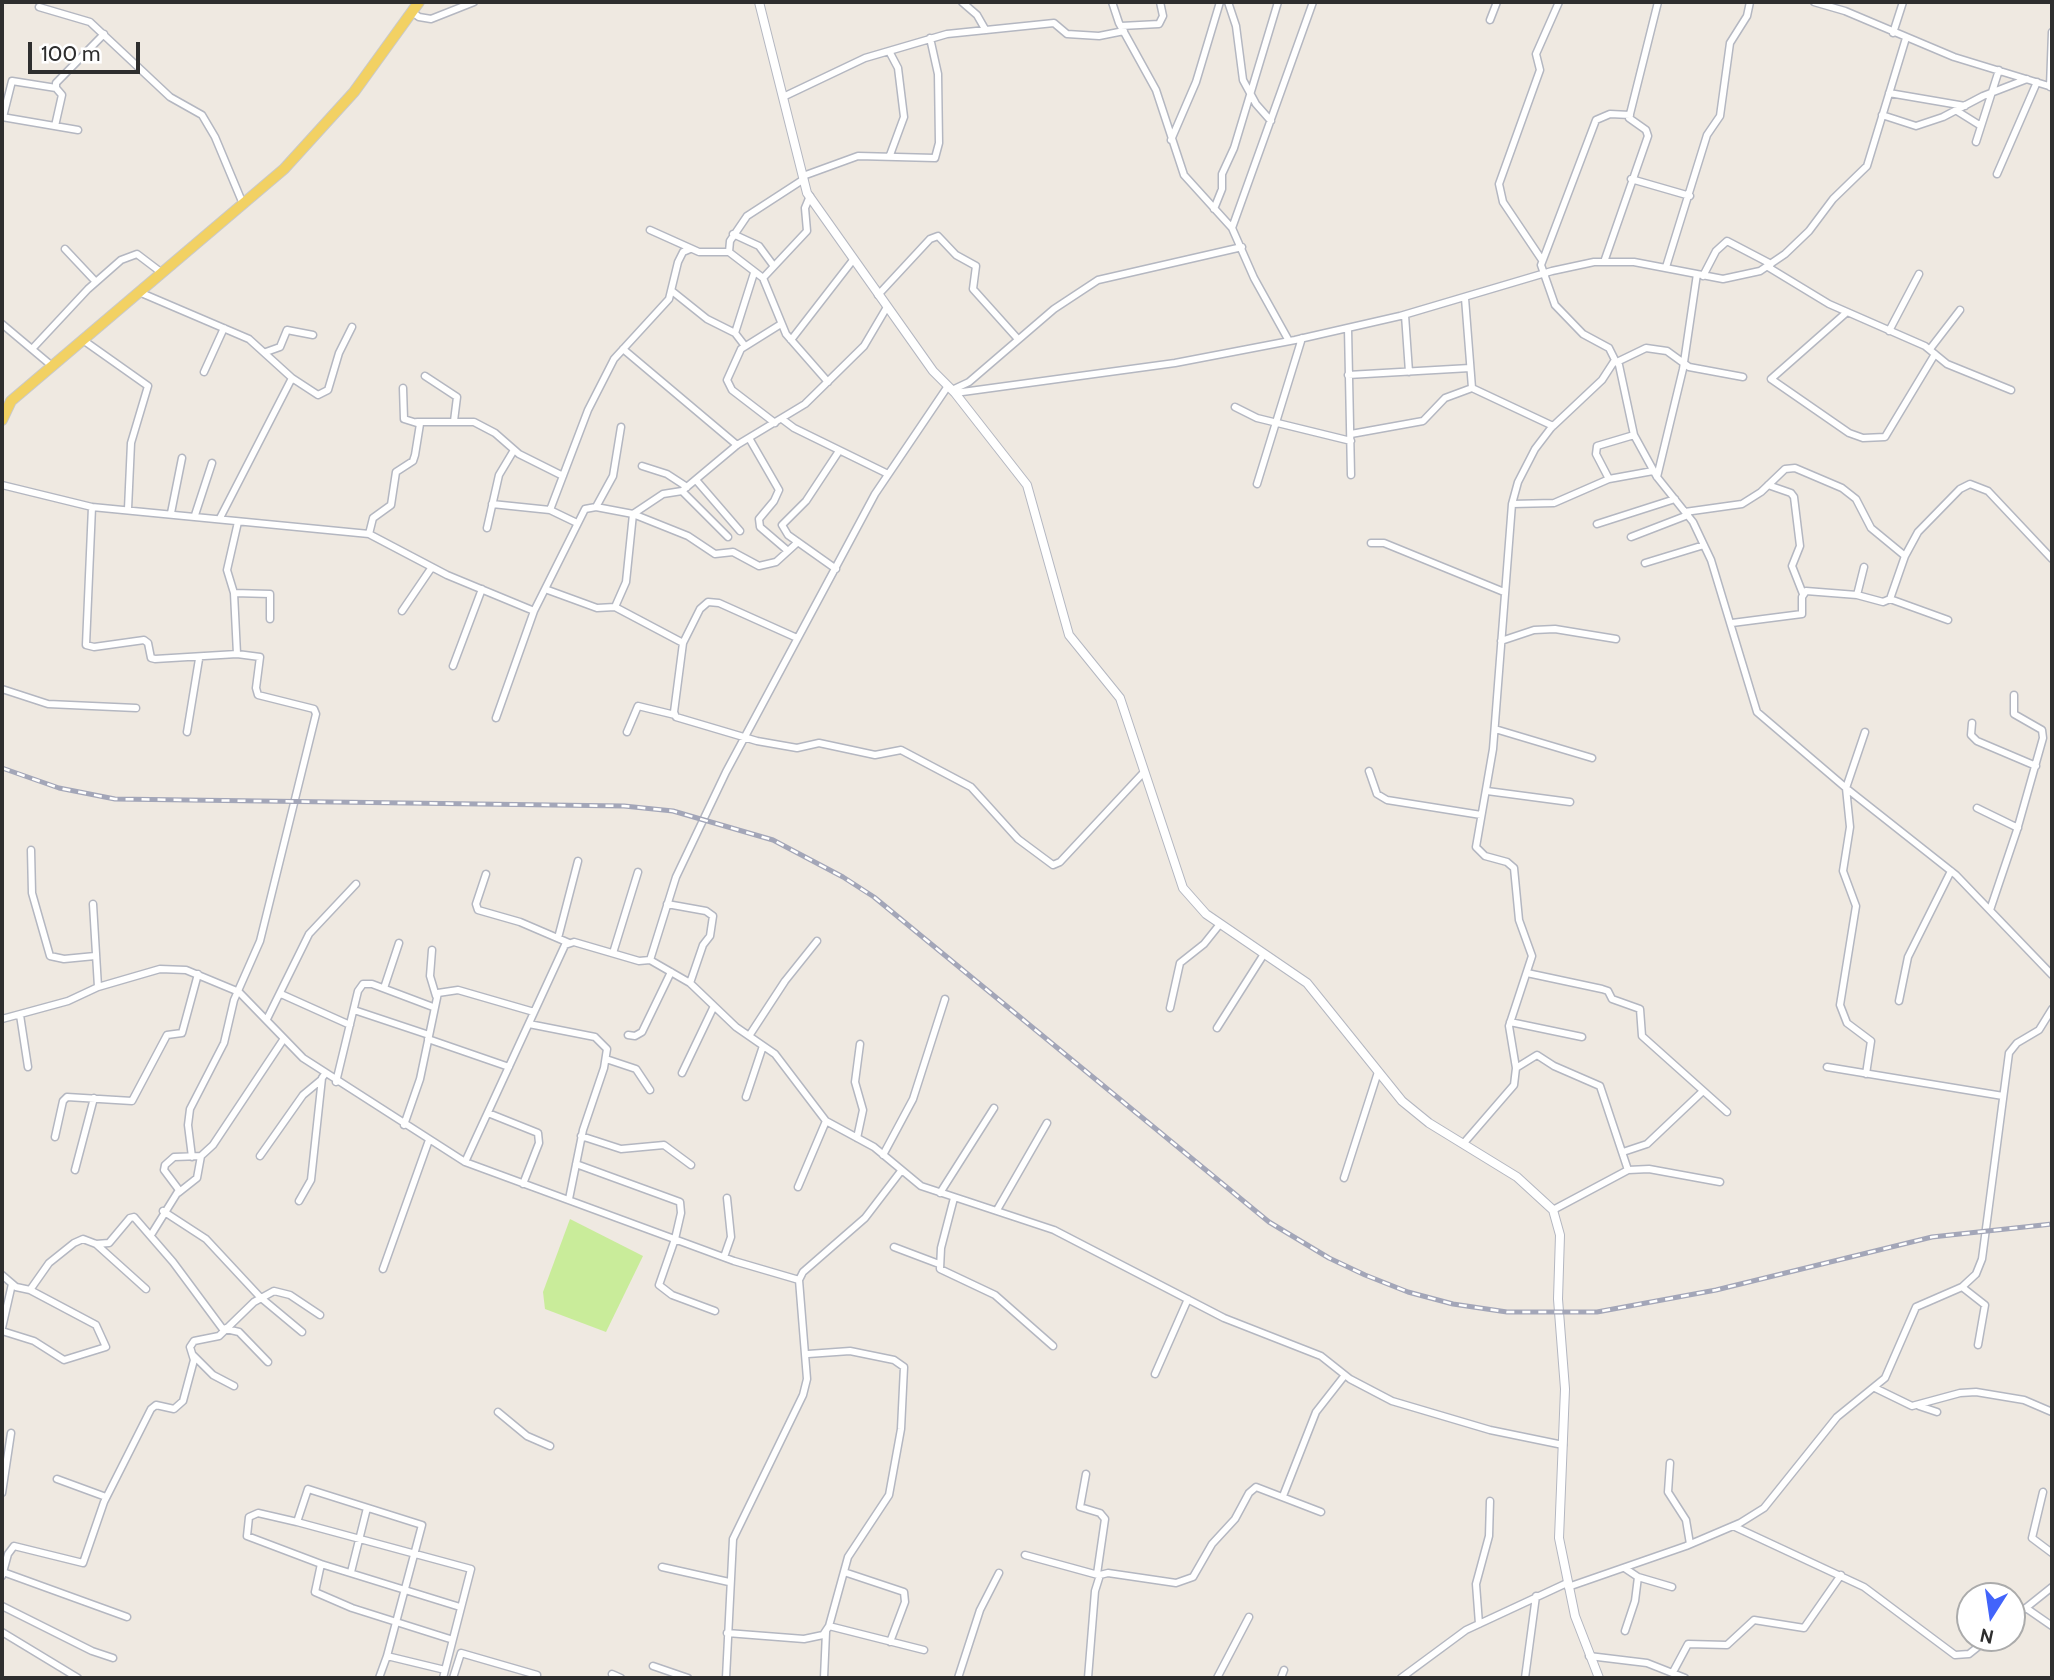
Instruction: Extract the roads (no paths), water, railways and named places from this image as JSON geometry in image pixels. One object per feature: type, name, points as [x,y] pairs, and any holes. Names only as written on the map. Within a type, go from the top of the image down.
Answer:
[{"type":"main road","points":[[2,420],[11,401],[284,169],[354,92],[419,2]]},
{"type":"street","points":[[412,12],[424,19],[431,19],[474,2]]},
{"type":"street","points":[[759,2],[810,196],[887,307],[1027,485],[1069,635],[1116,691],[1183,888],[1199,908],[1314,991],[1412,1110],[1517,1177],[1553,1210],[1560,1236],[1558,1299],[1565,1388],[1558,1518],[1568,1585],[1589,1656],[1599,1678]]},
{"type":"street","points":[[962,2],[977,15],[985,29]]},
{"type":"street","points":[[1112,2],[1122,29],[1151,77],[1184,175],[1232,228],[1254,278],[1289,341]]},
{"type":"street","points":[[783,97],[865,58],[930,38],[985,29],[1054,23],[1067,34],[1099,36],[1122,29],[1159,24],[1163,16],[1159,2]]},
{"type":"street","points":[[1171,140],[1196,82],[1220,2]]},
{"type":"street","points":[[1227,2],[1236,26],[1238,64],[1248,93],[1271,121]]},
{"type":"street","points":[[1214,209],[1220,197],[1222,174],[1234,148],[1248,93],[1278,2]]},
{"type":"street","points":[[1232,228],[1313,2]]},
{"type":"street","points":[[1490,20],[1497,2]]},
{"type":"street","points":[[1542,260],[1503,202],[1499,184],[1540,70],[1536,54],[1559,2]]},
{"type":"street","points":[[1604,262],[1648,133],[1631,121],[1630,115],[1658,2]]},
{"type":"street","points":[[1666,267],[1707,135],[1720,116],[1730,43],[1746,16],[1750,2]]},
{"type":"street","points":[[1814,2],[1906,38],[2051,87],[2052,32]]},
{"type":"street","points":[[1893,33],[1903,2]]},
{"type":"street","points":[[39,7],[77,16],[104,34],[122,56],[170,97],[206,121],[243,204]]},
{"type":"street","points":[[56,88],[75,61],[104,34]]},
{"type":"street","points":[[729,252],[733,234],[747,216],[803,177],[850,157],[890,155],[928,158],[937,155],[938,74],[930,38]]},
{"type":"street","points":[[952,390],[1175,363],[1289,341],[1405,315],[1542,274],[1604,262],[1666,267],[1735,279],[1769,265],[1809,231],[1833,199],[1867,166],[1906,38]]},
{"type":"street","points":[[889,51],[898,68],[904,117],[890,155]]},
{"type":"street","points":[[1976,142],[1999,71]]},
{"type":"street","points":[[1882,115],[1916,126],[2029,79]]},
{"type":"street","points":[[55,126],[62,95],[56,88],[12,81],[3,117],[78,130]]},
{"type":"street","points":[[1997,174],[2037,82]]},
{"type":"street","points":[[1889,93],[1965,106]]},
{"type":"street","points":[[1957,111],[1981,126]]},
{"type":"street","points":[[1630,115],[1610,114],[1596,120],[1542,260],[1542,274],[1555,305],[1569,321],[1609,348],[1616,361],[1634,435],[1655,474],[1687,513],[1704,545],[1732,623],[1750,696],[1757,712],[1846,788],[1951,871],[2052,975]]},
{"type":"street","points":[[1631,179],[1690,196]]},
{"type":"street","points":[[763,278],[807,231],[805,208],[810,196]]},
{"type":"street","points":[[650,230],[690,249],[729,252],[763,278],[781,324],[828,382]]},
{"type":"street","points":[[733,234],[759,246],[773,265]]},
{"type":"street","points":[[878,295],[930,239],[938,236],[956,255],[976,266],[973,289],[1017,338]]},
{"type":"street","points":[[1655,474],[1684,363],[1700,275],[1716,251],[1727,241],[1847,312],[1933,352],[1953,367],[2011,390]]},
{"type":"street","points":[[650,960],[667,904],[690,844],[744,737],[888,474],[952,390],[969,382],[1017,338],[1078,291],[1098,280],[1242,247]]},
{"type":"street","points":[[65,249],[96,282]]},
{"type":"street","points":[[550,510],[593,398],[623,349],[666,304],[672,291],[678,262],[683,252],[690,249]]},
{"type":"street","points":[[32,349],[96,282],[121,260],[135,254],[162,272]]},
{"type":"street","points":[[792,340],[853,260]]},
{"type":"street","points":[[735,333],[754,273]]},
{"type":"street","points":[[1889,331],[1919,275]]},
{"type":"street","points":[[672,291],[707,319],[735,333],[745,346]]},
{"type":"street","points":[[139,292],[249,339],[314,394],[325,394],[339,353],[352,327]]},
{"type":"street","points":[[1465,298],[1472,388]]},
{"type":"street","points":[[633,514],[663,494],[685,489],[737,445],[805,404],[864,346],[887,307]]},
{"type":"street","points":[[1847,312],[1771,379],[1849,433],[1863,438],[1885,437],[1960,310]]},
{"type":"street","points":[[1405,315],[1409,372]]},
{"type":"street","points":[[2,324],[52,366]]},
{"type":"street","points":[[775,423],[727,384],[745,346],[781,324]]},
{"type":"street","points":[[204,372],[224,328]]},
{"type":"street","points":[[1348,328],[1351,475]]},
{"type":"street","points":[[266,352],[280,347],[288,329],[313,335]]},
{"type":"street","points":[[1257,484],[1302,338]]},
{"type":"street","points":[[83,340],[148,386],[130,448],[128,509]]},
{"type":"street","points":[[1463,1144],[1514,1085],[1516,1068],[1508,1035],[1532,956],[1519,920],[1516,872],[1511,864],[1477,851],[1475,840],[1488,791],[1495,729],[1512,504],[1524,467],[1553,426],[1602,380],[1616,361],[1646,348],[1667,351],[1684,363],[1743,377]]},
{"type":"street","points":[[623,349],[737,445]]},
{"type":"street","points":[[1348,375],[1470,368]]},
{"type":"street","points":[[425,376],[457,397],[454,421]]},
{"type":"street","points":[[220,518],[292,377]]},
{"type":"street","points":[[402,387],[404,419],[409,423],[454,421],[483,425],[514,450],[563,476]]},
{"type":"street","points":[[1235,407],[1256,418],[1351,437],[1423,421],[1445,398],[1472,388],[1553,426]]},
{"type":"street","points":[[782,419],[839,451],[888,474]]},
{"type":"street","points":[[369,534],[373,518],[391,505],[397,472],[413,461],[419,428],[417,422]]},
{"type":"street","points":[[596,507],[613,476],[621,428]]},
{"type":"street","points":[[1609,479],[1596,454],[1597,446],[1634,435]]},
{"type":"street","points":[[749,438],[779,490],[774,501],[759,519],[760,527],[788,551]]},
{"type":"street","points":[[487,527],[499,475],[514,450]]},
{"type":"street","points":[[836,569],[782,528],[783,522],[806,501],[839,451]]},
{"type":"street","points":[[171,513],[182,458]]},
{"type":"street","points":[[195,515],[212,463]]},
{"type":"street","points":[[642,466],[667,474],[685,489],[728,537]]},
{"type":"street","points":[[1631,537],[1687,513],[1742,504],[1785,469],[1795,468],[1842,488],[1856,499],[1871,528],[1905,556]]},
{"type":"street","points":[[1512,504],[1554,503],[1609,479],[1655,474]]},
{"type":"street","points":[[696,480],[740,531]]},
{"type":"street","points":[[1890,599],[1905,556],[1918,532],[1935,513],[1970,484],[1988,491],[2052,559]]},
{"type":"street","points":[[2,485],[92,507],[369,534],[432,567],[534,611]]},
{"type":"street","points":[[1732,623],[1802,614],[1803,594],[1793,566],[1800,546],[1794,497],[1791,493],[1768,485]]},
{"type":"street","points":[[1597,523],[1675,499]]},
{"type":"street","points":[[492,504],[550,510],[577,523]]},
{"type":"street","points":[[92,507],[87,646],[94,648],[141,640],[148,643],[152,659],[199,659],[237,654],[260,657],[256,688],[258,695],[316,712],[260,940],[239,992],[224,1043],[190,1109],[188,1125],[192,1157]]},
{"type":"street","points":[[496,718],[534,611],[583,511],[596,507],[633,514],[688,536],[715,554],[733,552],[759,566],[776,562],[798,542]]},
{"type":"street","points":[[615,607],[626,582],[631,557],[633,514]]},
{"type":"street","points":[[237,654],[234,593],[227,570],[238,522]]},
{"type":"street","points":[[1371,543],[1384,543],[1504,592]]},
{"type":"street","points":[[1645,563],[1704,545]]},
{"type":"street","points":[[402,611],[432,567]]},
{"type":"street","points":[[1857,595],[1864,567]]},
{"type":"street","points":[[453,666],[482,589]]},
{"type":"street","points":[[545,589],[597,608],[615,607],[683,643]]},
{"type":"street","points":[[1803,594],[1812,590],[1857,595],[1883,602],[1890,599],[1948,620]]},
{"type":"street","points":[[234,593],[270,593],[270,619]]},
{"type":"street","points":[[675,715],[683,643],[700,609],[708,602],[719,603],[797,638]]},
{"type":"street","points":[[1501,641],[1534,629],[1555,629],[1616,639]]},
{"type":"street","points":[[187,732],[199,659]]},
{"type":"street","points":[[2,689],[48,704],[136,708]]},
{"type":"street","points":[[1990,910],[2036,766],[2042,730],[2014,714],[2014,695]]},
{"type":"street","points":[[627,732],[638,706],[744,737],[797,748],[819,743],[875,755],[901,750],[971,787],[1018,839],[1053,865],[1060,862],[1144,772]]},
{"type":"street","points":[[1972,723],[1971,735],[1977,741],[2036,766]]},
{"type":"street","points":[[1495,729],[1592,758]]},
{"type":"street","points":[[1864,732],[1846,788],[1850,827],[1843,871],[1856,905],[1840,1005],[1847,1023],[1871,1041],[1866,1074]]},
{"type":"street","points":[[1369,771],[1377,794],[1387,800],[1481,815]]},
{"type":"street","points":[[1488,791],[1570,802]]},
{"type":"street","points":[[1977,808],[2018,828]]},
{"type":"street","points":[[32,850],[32,893],[50,956],[64,959],[94,956]]},
{"type":"street","points":[[558,938],[578,862]]},
{"type":"street","points":[[1899,1001],[1908,957],[1951,871]]},
{"type":"street","points":[[613,953],[638,872]]},
{"type":"street","points":[[486,874],[477,901],[478,910],[569,943],[645,962],[650,960],[690,983],[749,1036],[783,1061],[826,1121],[857,1138],[921,1186],[1054,1230],[1237,1324],[1321,1356],[1361,1385],[1419,1410],[1490,1430],[1563,1445]]},
{"type":"street","points":[[267,1019],[309,934],[356,884]]},
{"type":"street","points":[[667,904],[706,911],[713,916],[710,936],[703,946],[690,983]]},
{"type":"street","points":[[93,905],[94,956],[98,987]]},
{"type":"street","points":[[1170,1008],[1178,968],[1205,944],[1220,924]]},
{"type":"street","points":[[749,1036],[785,981],[817,941]]},
{"type":"street","points":[[384,988],[399,943]]},
{"type":"street","points":[[465,1162],[563,948],[569,943]]},
{"type":"street","points":[[404,1125],[420,1079],[436,996],[430,976],[432,950]]},
{"type":"street","points":[[1217,1028],[1265,954]]},
{"type":"street","points":[[2,1019],[68,1001],[98,987],[168,968],[198,974],[239,992],[267,1019],[283,1040],[323,1076],[465,1162],[724,1257],[799,1280]]},
{"type":"street","points":[[628,1035],[635,1036],[642,1032],[671,972]]},
{"type":"street","points":[[1527,973],[1602,989],[1609,992],[1612,999],[1640,1009],[1642,1036],[1727,1112]]},
{"type":"street","points":[[55,1137],[65,1099],[132,1101],[168,1033],[182,1033],[198,974]]},
{"type":"street","points":[[336,1082],[363,984],[384,988],[433,1007]]},
{"type":"street","points":[[436,996],[444,990],[458,990],[534,1012]]},
{"type":"street","points":[[281,994],[350,1025]]},
{"type":"street","points":[[883,1156],[912,1099],[945,999]]},
{"type":"street","points":[[682,1073],[714,1006]]},
{"type":"street","points":[[1401,1678],[1440,1646],[1479,1623],[1536,1596],[1626,1569],[1690,1544],[1733,1525],[1772,1501],[1837,1418],[1875,1388],[1890,1372],[1916,1307],[1962,1287],[1976,1274],[1982,1259],[2010,1053],[2017,1043],[2039,1030],[2052,1009]]},
{"type":"street","points":[[354,1010],[509,1067]]},
{"type":"street","points":[[20,1015],[28,1067]]},
{"type":"street","points":[[1510,1022],[1582,1037]]},
{"type":"street","points":[[529,1024],[595,1037],[604,1044],[606,1059],[581,1136],[569,1199]]},
{"type":"street","points":[[178,1192],[164,1167],[174,1157],[201,1156],[213,1145],[283,1040]]},
{"type":"street","points":[[857,1138],[863,1110],[855,1082],[860,1045]]},
{"type":"street","points":[[746,1097],[763,1046]]},
{"type":"street","points":[[1516,1068],[1537,1055],[1560,1069],[1597,1083],[1604,1091],[1628,1170]]},
{"type":"street","points":[[606,1059],[636,1069],[650,1090]]},
{"type":"street","points":[[1827,1068],[2003,1096]]},
{"type":"street","points":[[1344,1178],[1378,1072]]},
{"type":"street","points":[[260,1156],[303,1095],[312,1090],[323,1076]]},
{"type":"street","points":[[299,1201],[311,1180],[323,1076]]},
{"type":"street","points":[[1623,1152],[1647,1144],[1703,1091]]},
{"type":"street","points":[[75,1170],[94,1098]]},
{"type":"street","points":[[940,1193],[994,1108]]},
{"type":"street","points":[[488,1113],[538,1133],[539,1143],[523,1184]]},
{"type":"street","points":[[798,1187],[826,1121]]},
{"type":"street","points":[[997,1210],[1048,1123]]},
{"type":"street","points":[[581,1136],[621,1149],[664,1145],[691,1165]]},
{"type":"street","points":[[383,1269],[429,1140]]},
{"type":"street","points":[[151,1235],[163,1211],[178,1192],[197,1178],[201,1156]]},
{"type":"street","points":[[576,1164],[680,1202],[681,1213],[675,1239],[660,1279],[662,1290],[715,1311]]},
{"type":"street","points":[[1553,1210],[1628,1170],[1649,1169],[1720,1182]]},
{"type":"street","points":[[726,1678],[733,1539],[803,1395],[807,1380],[807,1354],[797,1291],[799,1280],[803,1272],[860,1222],[901,1171]]},
{"type":"street","points":[[724,1257],[731,1230],[727,1198]]},
{"type":"street","points":[[954,1198],[939,1264],[943,1273],[995,1295],[1054,1346]]},
{"type":"street","points":[[163,1211],[206,1239],[260,1297],[302,1332]]},
{"type":"street","points":[[96,1244],[111,1242],[131,1217],[136,1219],[224,1329],[239,1332],[268,1362]]},
{"type":"street","points":[[30,1290],[49,1263],[74,1243],[85,1240],[96,1244],[146,1289]]},
{"type":"street","points":[[894,1247],[939,1264]]},
{"type":"street","points":[[2,1275],[12,1284],[30,1290],[96,1325],[106,1347],[64,1360],[34,1341],[2,1330],[12,1284]]},
{"type":"street","points":[[1962,1287],[1985,1305],[1978,1345]]},
{"type":"street","points":[[127,1617],[2,1574],[8,1554],[15,1546],[83,1563],[106,1497],[151,1409],[156,1405],[174,1409],[183,1401],[193,1365],[191,1343],[201,1338],[217,1337],[260,1297],[274,1291],[281,1292],[320,1315]]},
{"type":"street","points":[[1155,1374],[1188,1299]]},
{"type":"street","points":[[807,1354],[850,1351],[894,1360],[904,1367],[901,1429],[889,1495],[852,1550],[844,1572],[827,1629],[824,1678]]},
{"type":"street","points":[[192,1354],[213,1376],[234,1386]]},
{"type":"street","points":[[1283,1496],[1316,1412],[1347,1377]]},
{"type":"street","points":[[1875,1388],[1906,1405],[1937,1412]]},
{"type":"street","points":[[1918,1406],[1960,1393],[1976,1392],[2024,1400],[2052,1412]]},
{"type":"street","points":[[498,1412],[527,1436],[550,1446]]},
{"type":"street","points":[[2,1493],[11,1433]]},
{"type":"street","points":[[1670,1463],[1668,1492],[1686,1520],[1690,1544]]},
{"type":"street","points":[[1086,1474],[1080,1507],[1100,1513],[1105,1519],[1088,1678]]},
{"type":"street","points":[[57,1479],[106,1497]]},
{"type":"street","points":[[1025,1555],[1098,1575],[1108,1573],[1168,1583],[1187,1580],[1197,1572],[1212,1544],[1235,1519],[1252,1489],[1259,1487],[1321,1512]]},
{"type":"street","points":[[297,1522],[308,1489],[422,1525],[379,1678]]},
{"type":"street","points":[[2043,1492],[2032,1538],[2052,1553]]},
{"type":"street","points":[[1479,1623],[1476,1584],[1489,1536],[1490,1501]]},
{"type":"street","points":[[351,1572],[367,1508]]},
{"type":"street","points":[[443,1678],[450,1639],[460,1607],[471,1569],[297,1522],[258,1513],[249,1517],[247,1536],[321,1564],[460,1607]]},
{"type":"street","points":[[1733,1525],[1840,1575],[1890,1604],[1955,1655],[1972,1652]]},
{"type":"street","points":[[321,1564],[315,1592],[352,1608],[397,1620],[450,1639]]},
{"type":"street","points":[[662,1567],[729,1581]]},
{"type":"street","points":[[1626,1569],[1638,1577],[1672,1587]]},
{"type":"street","points":[[844,1572],[904,1592],[905,1602],[890,1642]]},
{"type":"street","points":[[958,1678],[980,1610],[999,1573]]},
{"type":"street","points":[[1673,1672],[1688,1644],[1727,1645],[1754,1620],[1804,1628],[1840,1575]]},
{"type":"street","points":[[1625,1631],[1635,1601],[1638,1577]]},
{"type":"street","points":[[2052,1587],[2026,1608],[2052,1626]]},
{"type":"street","points":[[1525,1678],[1536,1596]]},
{"type":"street","points":[[2,1606],[92,1651],[113,1658]]},
{"type":"street","points":[[1217,1678],[1249,1617]]},
{"type":"street","points":[[727,1633],[814,1639],[827,1629],[925,1650]]},
{"type":"street","points":[[2,1632],[78,1678]]},
{"type":"street","points":[[453,1678],[461,1653],[537,1675]]},
{"type":"street","points":[[387,1656],[445,1670]]},
{"type":"street","points":[[1589,1656],[1647,1663],[1685,1678]]},
{"type":"street","points":[[653,1665],[688,1678]]},
{"type":"street","points":[[1281,1678],[1284,1670]]},
{"type":"street","points":[[612,1674],[621,1678]]},
{"type":"railway","points":[[2,768],[59,788],[115,799],[624,806],[673,811],[773,840],[843,877],[874,897],[1269,1222],[1329,1258],[1365,1275],[1408,1292],[1453,1304],[1507,1312],[1597,1312],[1716,1290],[1932,1237],[2052,1224]]}]
